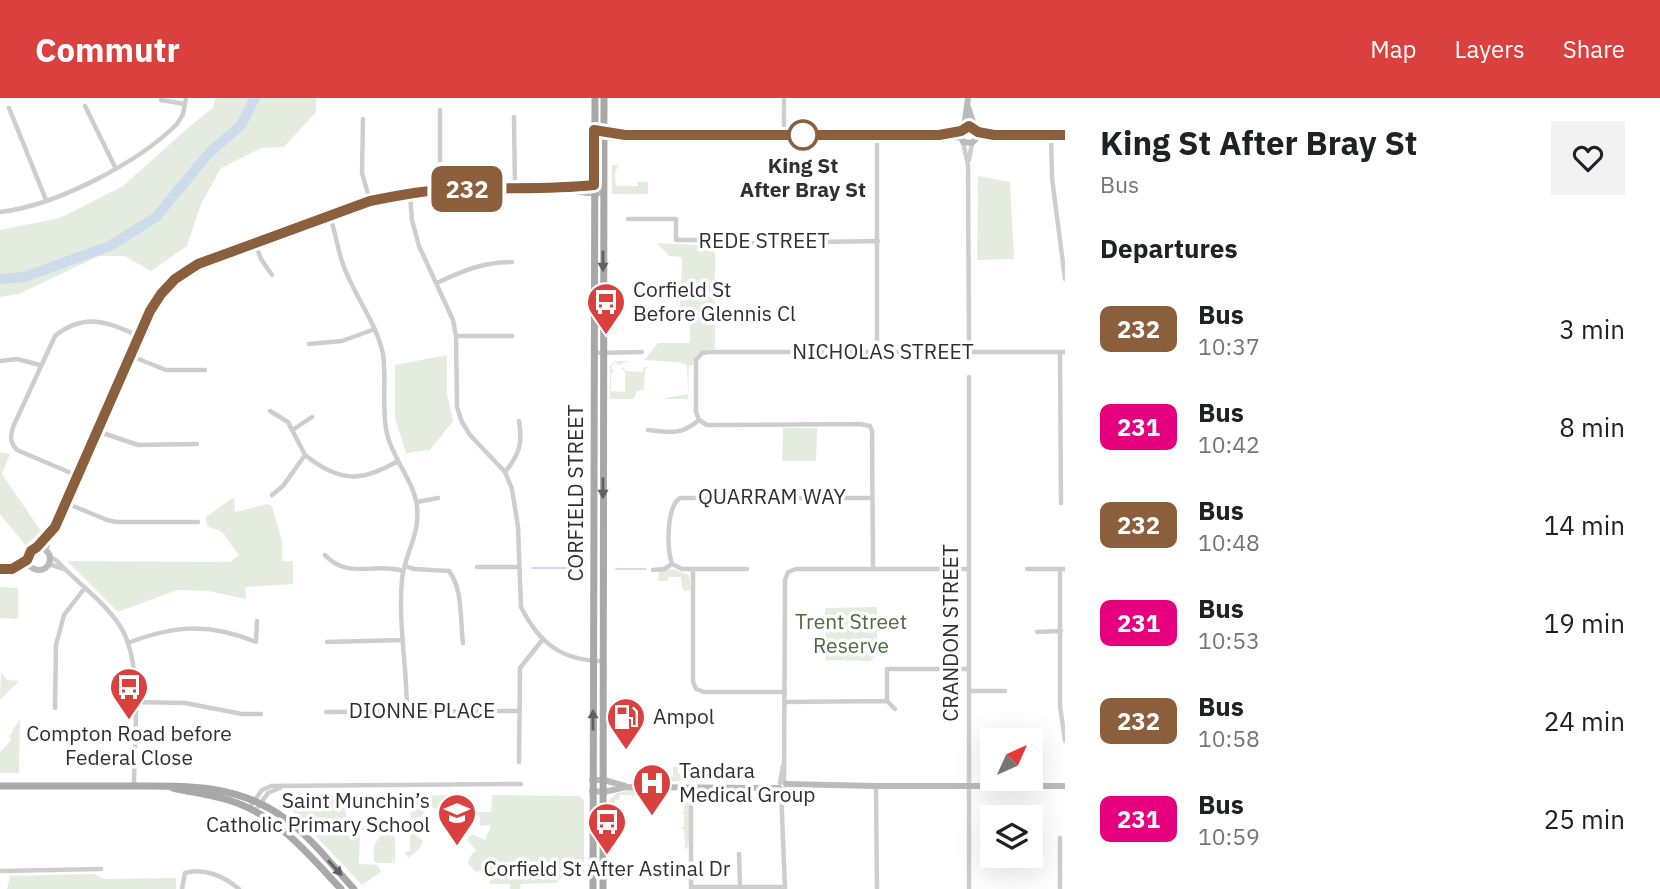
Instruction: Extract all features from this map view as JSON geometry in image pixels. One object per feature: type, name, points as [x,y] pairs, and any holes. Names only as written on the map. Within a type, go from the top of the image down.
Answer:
[{"type":"main road","name":"CORFIELD STREET","points":[[593,889],[594,98]]},
{"type":"main road","name":"CORFIELD STREET","points":[[603,889],[604,98]]},
{"type":"main road","points":[[962,135],[968,98]]},
{"type":"main road","points":[[968,107],[975,135]]},
{"type":"main road","points":[[594,130],[625,135]]},
{"type":"main road","points":[[594,139],[625,135],[1065,135]]},
{"type":"main road","points":[[962,135],[975,135]]},
{"type":"main road","points":[[29,563],[40,570],[50,561],[45,549],[51,532],[155,302],[175,279],[198,264],[370,201],[440,190],[603,189]]},
{"type":"main road","points":[[29,563],[31,551],[51,532]]},
{"type":"main road","points":[[37,547],[45,549]]},
{"type":"main road","points":[[0,569],[12,569],[29,563]]},
{"type":"main road","points":[[592,780],[604,780],[626,787]]},
{"type":"main road","points":[[0,786],[179,785],[212,788],[257,801],[297,828],[354,889]]},
{"type":"main road","points":[[162,786],[219,797],[252,809],[299,844],[341,889]]},
{"type":"main road","points":[[592,791],[604,792],[626,787],[691,786],[1065,786]]},
{"type":"street","points":[[784,98],[784,135]]},
{"type":"street","points":[[0,212],[32,206],[116,169],[170,132],[177,124],[186,101],[161,100]]},
{"type":"street","points":[[85,106],[116,169]]},
{"type":"street","points":[[9,108],[46,200]]},
{"type":"street","points":[[440,110],[440,190]]},
{"type":"street","points":[[514,117],[515,189]]},
{"type":"street","points":[[363,119],[362,173],[370,201]]},
{"type":"street","points":[[877,134],[877,351]]},
{"type":"street","points":[[962,135],[968,165],[969,352]]},
{"type":"street","points":[[968,165],[975,135]]},
{"type":"street","points":[[1051,135],[1052,177],[1065,279]]},
{"type":"street","points":[[410,194],[412,220],[419,246],[448,304],[456,336],[455,392],[462,422],[482,449],[505,472],[512,489],[518,527],[521,607],[543,639],[566,655],[603,661]]},
{"type":"street","points":[[330,215],[345,269],[383,352],[386,427],[398,461],[410,481],[416,502],[417,529],[405,568],[402,640],[407,712]]},
{"type":"street","name":"REDE STREET","points":[[628,219],[676,219],[676,240],[697,240],[703,244],[878,241]]},
{"type":"street","points":[[255,242],[261,259],[272,275]]},
{"type":"street","points":[[437,283],[470,267],[494,262],[512,262]]},
{"type":"street","points":[[78,477],[17,450],[11,444],[13,427],[55,336],[68,326],[94,321],[110,324],[138,336]]},
{"type":"street","points":[[309,344],[342,341],[374,329]]},
{"type":"street","points":[[456,336],[512,337]]},
{"type":"street","points":[[594,352],[642,352]]},
{"type":"street","name":"NICHOLAS STREET","points":[[699,420],[696,412],[696,360],[702,352],[1063,352]]},
{"type":"street","points":[[1061,503],[1063,352]]},
{"type":"street","points":[[130,356],[166,370],[205,370]]},
{"type":"street","points":[[0,361],[17,359],[40,365]]},
{"type":"street","name":"CRANDON STREET","points":[[969,377],[969,889]]},
{"type":"street","points":[[270,411],[282,417],[294,429],[305,456],[314,462],[355,478],[378,473],[398,461]]},
{"type":"street","points":[[294,429],[312,417]]},
{"type":"street","points":[[648,430],[679,432],[699,420],[712,425],[868,425],[872,431],[873,569]]},
{"type":"street","points":[[505,472],[516,459],[520,447],[522,436],[519,421]]},
{"type":"street","points":[[97,431],[138,445],[197,444]]},
{"type":"street","points":[[272,495],[283,486],[305,456]]},
{"type":"street","points":[[416,502],[438,498]]},
{"type":"street","name":"QUARRAM WAY","points":[[672,564],[670,513],[675,501],[680,498],[871,498]]},
{"type":"street","points":[[66,503],[117,522],[198,522]]},
{"type":"street","points":[[325,555],[335,565],[345,569],[390,567],[449,570],[458,587],[463,643]]},
{"type":"street","points":[[50,561],[65,569],[115,618],[128,642],[134,665],[134,786]]},
{"type":"street","points":[[653,570],[667,568],[672,564],[682,569],[747,569]]},
{"type":"street","points":[[477,567],[519,567]]},
{"type":"street","points":[[693,569],[693,681],[696,689],[704,692],[785,692]]},
{"type":"street","points":[[691,786],[691,888],[785,888],[783,786],[785,580],[788,572],[796,569],[968,569]]},
{"type":"street","points":[[1027,569],[1063,569],[1060,706],[1065,741]]},
{"type":"street","points":[[55,708],[56,645],[64,615],[84,589]]},
{"type":"street","points":[[128,642],[172,628],[196,626],[242,636],[256,642],[257,621]]},
{"type":"street","points":[[1037,632],[1061,631]]},
{"type":"street","points":[[519,762],[520,668],[543,639]]},
{"type":"street","points":[[327,642],[402,640]]},
{"type":"street","points":[[880,663],[887,669],[968,669]]},
{"type":"street","points":[[887,669],[887,701],[895,709]]},
{"type":"street","points":[[968,691],[1005,691]]},
{"type":"street","points":[[785,702],[887,701]]},
{"type":"street","points":[[134,702],[185,703],[242,714],[261,713]]},
{"type":"street","name":"DIONNE PLACE","points":[[326,712],[519,711]]},
{"type":"street","points":[[252,809],[265,788],[521,784]]},
{"type":"street","points":[[876,786],[877,889]]},
{"type":"street","points":[[1060,838],[1060,889]]},
{"type":"street","points":[[739,854],[740,887]]},
{"type":"street","points":[[0,871],[101,869]]},
{"type":"street","points":[[182,889],[185,873],[193,871],[206,872],[239,889]]},
{"type":"green space","points":[[216,98],[316,98],[316,112],[284,147],[261,148],[221,168],[201,204],[187,246],[151,271],[124,256],[99,256],[19,294],[0,297],[0,230],[60,218],[123,186],[213,108]]},
{"type":"green space","points":[[612,165],[618,165],[615,174],[616,186],[638,186],[638,182],[648,182],[648,194],[612,194]]},
{"type":"green space","points":[[978,176],[1010,182],[1014,259],[977,260]]},
{"type":"green space","points":[[657,243],[715,246],[715,349],[700,352],[693,365],[689,366],[688,399],[661,399],[688,394],[687,365],[644,360],[658,343],[690,343],[690,319],[680,308],[682,257],[669,256]]},
{"type":"green space","points":[[447,355],[447,394],[453,421],[430,450],[406,453],[395,418],[395,365]]},
{"type":"green space","points":[[615,361],[629,361],[618,365],[615,362],[611,367],[614,372],[611,373],[611,391],[625,392],[625,371],[621,369],[623,367],[626,371],[643,372],[644,367],[648,367],[645,369],[644,390],[637,391],[634,399],[610,399],[610,366]]},
{"type":"green space","points":[[783,428],[817,428],[816,461],[782,461]]},
{"type":"green space","points":[[0,452],[10,454],[2,474],[41,531],[26,546],[0,514]]},
{"type":"green space","points":[[234,497],[235,512],[267,504],[272,506],[282,541],[282,561],[293,561],[293,584],[245,587],[246,599],[209,591],[177,590],[118,612],[67,561],[230,562],[239,555],[222,532],[207,526],[206,517]]},
{"type":"green space","points":[[672,569],[689,575],[691,590],[685,591],[681,577],[668,577],[668,581],[658,581],[659,571]]},
{"type":"green space","points":[[0,587],[18,588],[18,618],[0,618]]},
{"type":"green space","name":"Trent Street Reserve","points":[[877,607],[877,655],[870,661],[825,660],[825,608]]},
{"type":"green space","points":[[1,673],[8,680],[19,681],[0,700]]},
{"type":"green space","points":[[609,714],[627,715],[631,720],[628,724],[609,724]]},
{"type":"green space","points":[[20,720],[19,773],[0,773],[0,752],[12,739],[9,736]]},
{"type":"green space","points":[[673,767],[678,767],[678,774],[685,774],[686,781],[655,781],[655,776],[673,777]]},
{"type":"green space","points":[[646,790],[647,800],[645,795],[634,795],[633,800],[632,795],[620,795],[619,800],[615,800],[615,812],[619,813],[615,814],[615,824],[619,825],[609,825],[610,799],[617,793]]},
{"type":"green space","points":[[680,791],[689,809],[687,849],[683,848],[684,830],[680,828],[684,827],[684,814],[680,813],[684,812],[684,800],[679,799]]},
{"type":"green space","points":[[285,795],[351,795],[351,803],[346,803],[346,821],[349,826],[355,828],[363,822],[363,827],[379,829],[374,837],[374,830],[360,830],[359,864],[378,865],[381,872],[362,885],[280,798]]},
{"type":"green space","points":[[456,795],[455,812],[441,804],[435,809],[431,806],[411,826],[411,796]]},
{"type":"green space","points":[[492,795],[579,796],[584,800],[584,872],[570,872],[569,877],[560,878],[557,883],[521,884],[520,889],[510,889],[510,884],[490,884],[490,874],[484,869],[476,872],[468,864],[469,858],[476,850],[467,840],[472,834],[485,840],[491,825],[480,826],[480,818],[475,812],[491,812]]},
{"type":"green space","points":[[386,828],[395,838],[395,863],[393,852],[392,863],[377,863],[374,861],[374,845]]},
{"type":"green space","points":[[410,830],[423,841],[419,849],[408,858],[405,852],[410,851]]},
{"type":"green space","points":[[95,874],[104,879],[176,878],[176,889],[7,889],[10,876]]},
{"type":"waterway","points":[[0,279],[24,277],[110,246],[156,217],[209,153],[241,125],[255,98]]},
{"type":"waterway","points":[[532,568],[580,568]]},
{"type":"waterway","points":[[616,569],[646,569]]},
{"type":"bus line","name":"232","points":[[0,569],[12,569],[27,560],[31,551],[55,527],[150,311],[175,279],[206,260],[370,201],[425,191],[463,188],[567,189],[594,185],[594,130],[625,135],[939,135],[961,131],[969,126],[978,132],[994,135],[1065,135]]},
{"type":"place","name":"King St After Bray St","points":[[803,135]]},
{"type":"place","name":"Corfield St Before Glennis Cl","points":[[606,336]]},
{"type":"place","name":"Compton Road before Federal Close","points":[[129,721]]},
{"type":"place","name":"Ampol","points":[[626,751]]},
{"type":"place","name":"Tandara Medical Group","points":[[652,817]]},
{"type":"place","name":"Saint Munchin’s Catholic Primary School","points":[[457,847]]},
{"type":"place","name":"Corfield St After Astinal Dr","points":[[607,856]]}]
